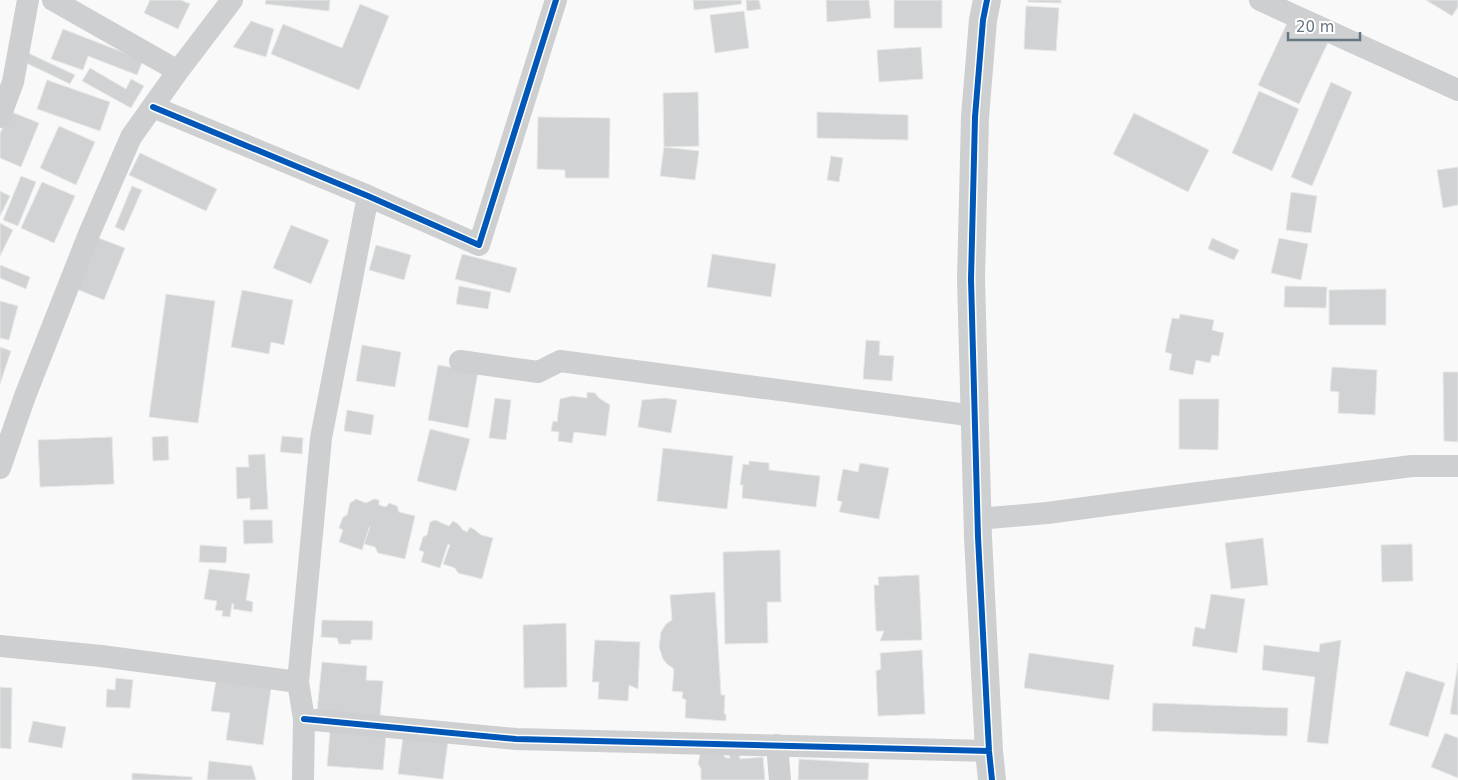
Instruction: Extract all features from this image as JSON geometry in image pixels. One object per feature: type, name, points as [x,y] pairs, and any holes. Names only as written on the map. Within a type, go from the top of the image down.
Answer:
[{"type":"street","points":[[0,117],[14,82],[28,0]]},
{"type":"street","points":[[53,0],[178,71]]},
{"type":"street","points":[[0,468],[25,396],[131,137],[232,0]]},
{"type":"street","points":[[153,107],[368,196],[479,245],[556,0]]},
{"type":"street","points":[[987,0],[983,20],[975,117],[971,280],[978,519],[992,780]]},
{"type":"street","points":[[1260,0],[1458,90]]},
{"type":"street","points":[[303,780],[304,719],[298,682],[321,438],[368,196]]},
{"type":"street","points":[[460,361],[538,372],[560,361],[975,416]]},
{"type":"street","points":[[978,519],[1047,513],[1412,466],[1458,466]]},
{"type":"street","points":[[0,646],[101,656],[298,682]]},
{"type":"street","points":[[304,719],[516,739],[990,751]]},
{"type":"street","points":[[777,745],[780,780]]},
{"type":"building","points":[[150,0],[181,0],[190,4],[178,29],[144,13]]},
{"type":"building","points":[[266,0],[330,0],[329,11],[265,4]]},
{"type":"building","points":[[693,0],[741,0],[742,4],[694,10]]},
{"type":"building","points":[[746,0],[759,0],[761,9],[747,11]]},
{"type":"building","points":[[826,0],[869,0],[871,18],[827,22]]},
{"type":"building","points":[[894,0],[942,0],[942,28],[894,28]]},
{"type":"building","points":[[1028,0],[1061,0],[1061,3],[1028,2]]},
{"type":"building","points":[[1426,0],[1458,0],[1458,7],[1452,16]]},
{"type":"building","points":[[360,4],[389,16],[359,90],[271,54],[283,24],[342,48]]},
{"type":"building","points":[[1026,6],[1059,8],[1056,51],[1024,49]]},
{"type":"building","points":[[744,11],[749,48],[715,53],[710,15]]},
{"type":"building","points":[[1289,19],[1330,38],[1299,104],[1258,85]]},
{"type":"building","points":[[251,21],[274,29],[266,57],[233,47]]},
{"type":"building","points":[[63,29],[143,60],[137,75],[88,56],[83,70],[51,59]]},
{"type":"building","points":[[921,47],[923,79],[879,82],[877,50]]},
{"type":"building","points":[[26,52],[75,75],[70,84],[22,61]]},
{"type":"building","points":[[90,68],[126,89],[131,79],[144,86],[131,108],[82,81]]},
{"type":"building","points":[[47,80],[110,102],[100,131],[37,109]]},
{"type":"building","points":[[1331,82],[1352,92],[1312,186],[1291,177]]},
{"type":"building","points":[[1259,91],[1299,109],[1272,171],[1232,153]]},
{"type":"building","points":[[698,92],[699,146],[664,147],[663,93]]},
{"type":"building","points":[[9,111],[39,123],[21,167],[0,158],[0,134]]},
{"type":"building","points":[[817,112],[908,115],[908,140],[817,138]]},
{"type":"building","points":[[1134,113],[1209,150],[1188,192],[1113,154]]},
{"type":"building","points":[[538,117],[610,118],[609,178],[565,178],[565,170],[537,169]]},
{"type":"building","points":[[59,126],[95,142],[76,185],[40,168]]},
{"type":"building","points":[[664,147],[699,151],[695,180],[660,176]]},
{"type":"building","points":[[140,153],[217,189],[206,211],[129,175]]},
{"type":"building","points":[[831,156],[843,158],[839,182],[827,180]]},
{"type":"building","points":[[1458,167],[1458,205],[1443,208],[1437,170]]},
{"type":"building","points":[[21,176],[36,182],[18,226],[3,220]]},
{"type":"building","points":[[42,182],[75,196],[54,243],[21,228]]},
{"type":"building","points":[[132,186],[142,190],[124,231],[115,227]]},
{"type":"building","points":[[0,191],[10,196],[0,216]]},
{"type":"building","points":[[1291,192],[1317,196],[1311,233],[1286,230]]},
{"type":"building","points":[[0,223],[13,230],[0,256]]},
{"type":"building","points":[[291,225],[329,240],[311,284],[273,268]]},
{"type":"building","points":[[96,237],[125,248],[104,300],[76,289]]},
{"type":"building","points":[[1212,238],[1239,250],[1234,260],[1208,249]]},
{"type":"building","points":[[1279,238],[1308,244],[1301,280],[1271,273]]},
{"type":"building","points":[[376,245],[411,255],[404,280],[369,270]]},
{"type":"building","points":[[462,254],[517,268],[510,293],[455,279]]},
{"type":"building","points":[[712,254],[776,264],[771,297],[707,287]]},
{"type":"building","points":[[0,265],[30,277],[26,289],[0,278]]},
{"type":"building","points":[[459,286],[491,292],[488,309],[456,304]]},
{"type":"building","points":[[1285,286],[1327,287],[1326,308],[1284,307]]},
{"type":"building","points":[[1386,289],[1386,325],[1329,325],[1329,290]]},
{"type":"building","points":[[242,290],[293,300],[284,345],[271,342],[269,354],[231,347]]},
{"type":"building","points":[[166,294],[215,301],[198,423],[149,417]]},
{"type":"building","points":[[0,301],[18,306],[9,340],[0,338]]},
{"type":"building","points":[[1180,314],[1214,320],[1212,330],[1224,333],[1219,356],[1212,355],[1210,363],[1196,360],[1193,375],[1169,370],[1172,354],[1165,352],[1172,318],[1179,319]]},
{"type":"building","points":[[866,340],[880,341],[879,355],[894,356],[892,381],[863,379]]},
{"type":"building","points":[[362,345],[401,352],[395,387],[356,381]]},
{"type":"building","points":[[0,347],[11,351],[0,384]]},
{"type":"building","points":[[438,365],[478,372],[468,428],[428,420]]},
{"type":"building","points":[[1332,367],[1377,370],[1375,415],[1338,413],[1339,392],[1330,391]]},
{"type":"building","points":[[1443,372],[1458,372],[1458,442],[1444,441]]},
{"type":"building","points":[[587,392],[595,393],[610,405],[606,436],[574,432],[572,443],[558,441],[559,432],[551,431],[553,421],[557,422],[560,399],[572,396],[587,398]]},
{"type":"building","points":[[495,398],[511,400],[506,440],[489,438]]},
{"type":"building","points":[[665,398],[677,400],[671,433],[638,427],[642,400]]},
{"type":"building","points":[[1179,399],[1219,399],[1218,450],[1179,449]]},
{"type":"building","points":[[347,410],[374,415],[371,435],[344,431]]},
{"type":"building","points":[[430,429],[470,439],[456,491],[417,481]]},
{"type":"building","points":[[168,436],[169,460],[153,461],[152,437]]},
{"type":"building","points":[[282,436],[303,438],[302,454],[280,452]]},
{"type":"building","points":[[112,437],[114,484],[40,487],[38,440]]},
{"type":"building","points":[[663,448],[733,456],[727,509],[657,501]]},
{"type":"building","points":[[265,454],[268,509],[250,510],[250,498],[237,499],[236,467],[249,467],[248,455]]},
{"type":"building","points":[[749,461],[769,463],[769,470],[820,476],[816,507],[742,498],[743,485],[740,485],[743,464],[749,465]]},
{"type":"building","points":[[860,463],[889,468],[879,519],[839,512],[842,502],[837,500],[843,469],[858,472]]},
{"type":"building","points":[[356,499],[366,503],[374,499],[379,500],[379,505],[386,507],[389,503],[397,506],[399,512],[415,516],[405,559],[378,553],[375,547],[364,544],[362,550],[339,542],[343,530],[339,528],[343,517],[347,515],[350,503]]},
{"type":"building","points":[[243,520],[272,520],[273,543],[244,544]]},
{"type":"building","points":[[435,520],[449,526],[453,521],[467,532],[470,527],[481,535],[493,538],[482,579],[458,573],[455,568],[443,564],[450,545],[448,544],[440,568],[421,562],[424,552],[419,550],[423,537],[427,535],[430,522]]},
{"type":"building","points":[[1263,538],[1268,585],[1231,589],[1225,543]]},
{"type":"building","points":[[1412,544],[1413,581],[1382,582],[1381,545]]},
{"type":"building","points":[[200,545],[227,547],[226,563],[199,562]]},
{"type":"building","points":[[780,550],[781,602],[767,602],[768,643],[725,644],[723,552]]},
{"type":"building","points":[[209,569],[250,574],[246,600],[253,602],[252,612],[233,609],[234,604],[232,604],[230,617],[222,616],[223,611],[215,610],[217,601],[204,599]]},
{"type":"building","points":[[919,575],[922,640],[880,641],[884,631],[876,631],[874,585],[879,585],[878,577]]},
{"type":"building","points":[[715,592],[721,695],[725,695],[724,714],[726,714],[726,721],[685,718],[686,700],[682,698],[683,692],[672,691],[674,671],[663,659],[659,647],[661,632],[666,624],[672,620],[670,595]]},
{"type":"building","points":[[1211,594],[1245,599],[1237,653],[1192,646],[1195,627],[1205,629]]},
{"type":"building","points":[[322,620],[373,621],[372,640],[351,640],[351,644],[339,644],[337,638],[321,637]]},
{"type":"building","points":[[566,623],[567,687],[524,688],[523,625]]},
{"type":"building","points":[[595,640],[640,642],[638,689],[629,685],[628,701],[598,699],[599,682],[592,682]]},
{"type":"building","points":[[1341,640],[1328,744],[1307,742],[1315,677],[1262,670],[1264,645],[1319,652],[1320,644]]},
{"type":"building","points":[[922,650],[925,714],[878,716],[876,671],[881,669],[880,653]]},
{"type":"building","points":[[1029,653],[1114,665],[1109,700],[1024,688]]},
{"type":"building","points":[[322,662],[367,666],[366,680],[383,681],[380,717],[317,712]]},
{"type":"building","points":[[1458,663],[1458,715],[1450,714]]},
{"type":"building","points":[[1406,671],[1445,683],[1428,737],[1389,725]]},
{"type":"building","points":[[116,678],[133,680],[130,708],[106,707],[107,689],[115,690]]},
{"type":"building","points":[[216,681],[271,688],[263,745],[226,740],[230,713],[211,711]]},
{"type":"building","points":[[0,687],[12,688],[11,749],[0,748]]},
{"type":"building","points":[[1153,703],[1288,708],[1287,736],[1152,731]]},
{"type":"building","points":[[33,721],[66,727],[62,748],[28,742]]},
{"type":"building","points":[[404,729],[449,734],[443,779],[398,774]]},
{"type":"building","points":[[330,731],[386,736],[383,770],[327,766]]},
{"type":"building","points":[[1445,733],[1458,738],[1458,778],[1431,767]]},
{"type":"building","points":[[704,751],[720,752],[726,758],[730,758],[729,754],[739,753],[740,759],[763,757],[765,780],[701,780],[701,769],[698,763],[700,755]]},
{"type":"building","points":[[799,759],[869,763],[868,780],[798,780]]},
{"type":"building","points":[[209,761],[252,766],[256,780],[207,780]]},
{"type":"building","points":[[132,773],[192,777],[192,780],[132,780]]},
{"type":"cycle path","points":[[153,107],[368,196],[479,245],[556,0]]},
{"type":"cycle path","points":[[987,0],[983,20],[975,117],[971,279],[978,537],[992,780]]},
{"type":"cycle path","points":[[304,719],[516,739],[989,751]]}]
